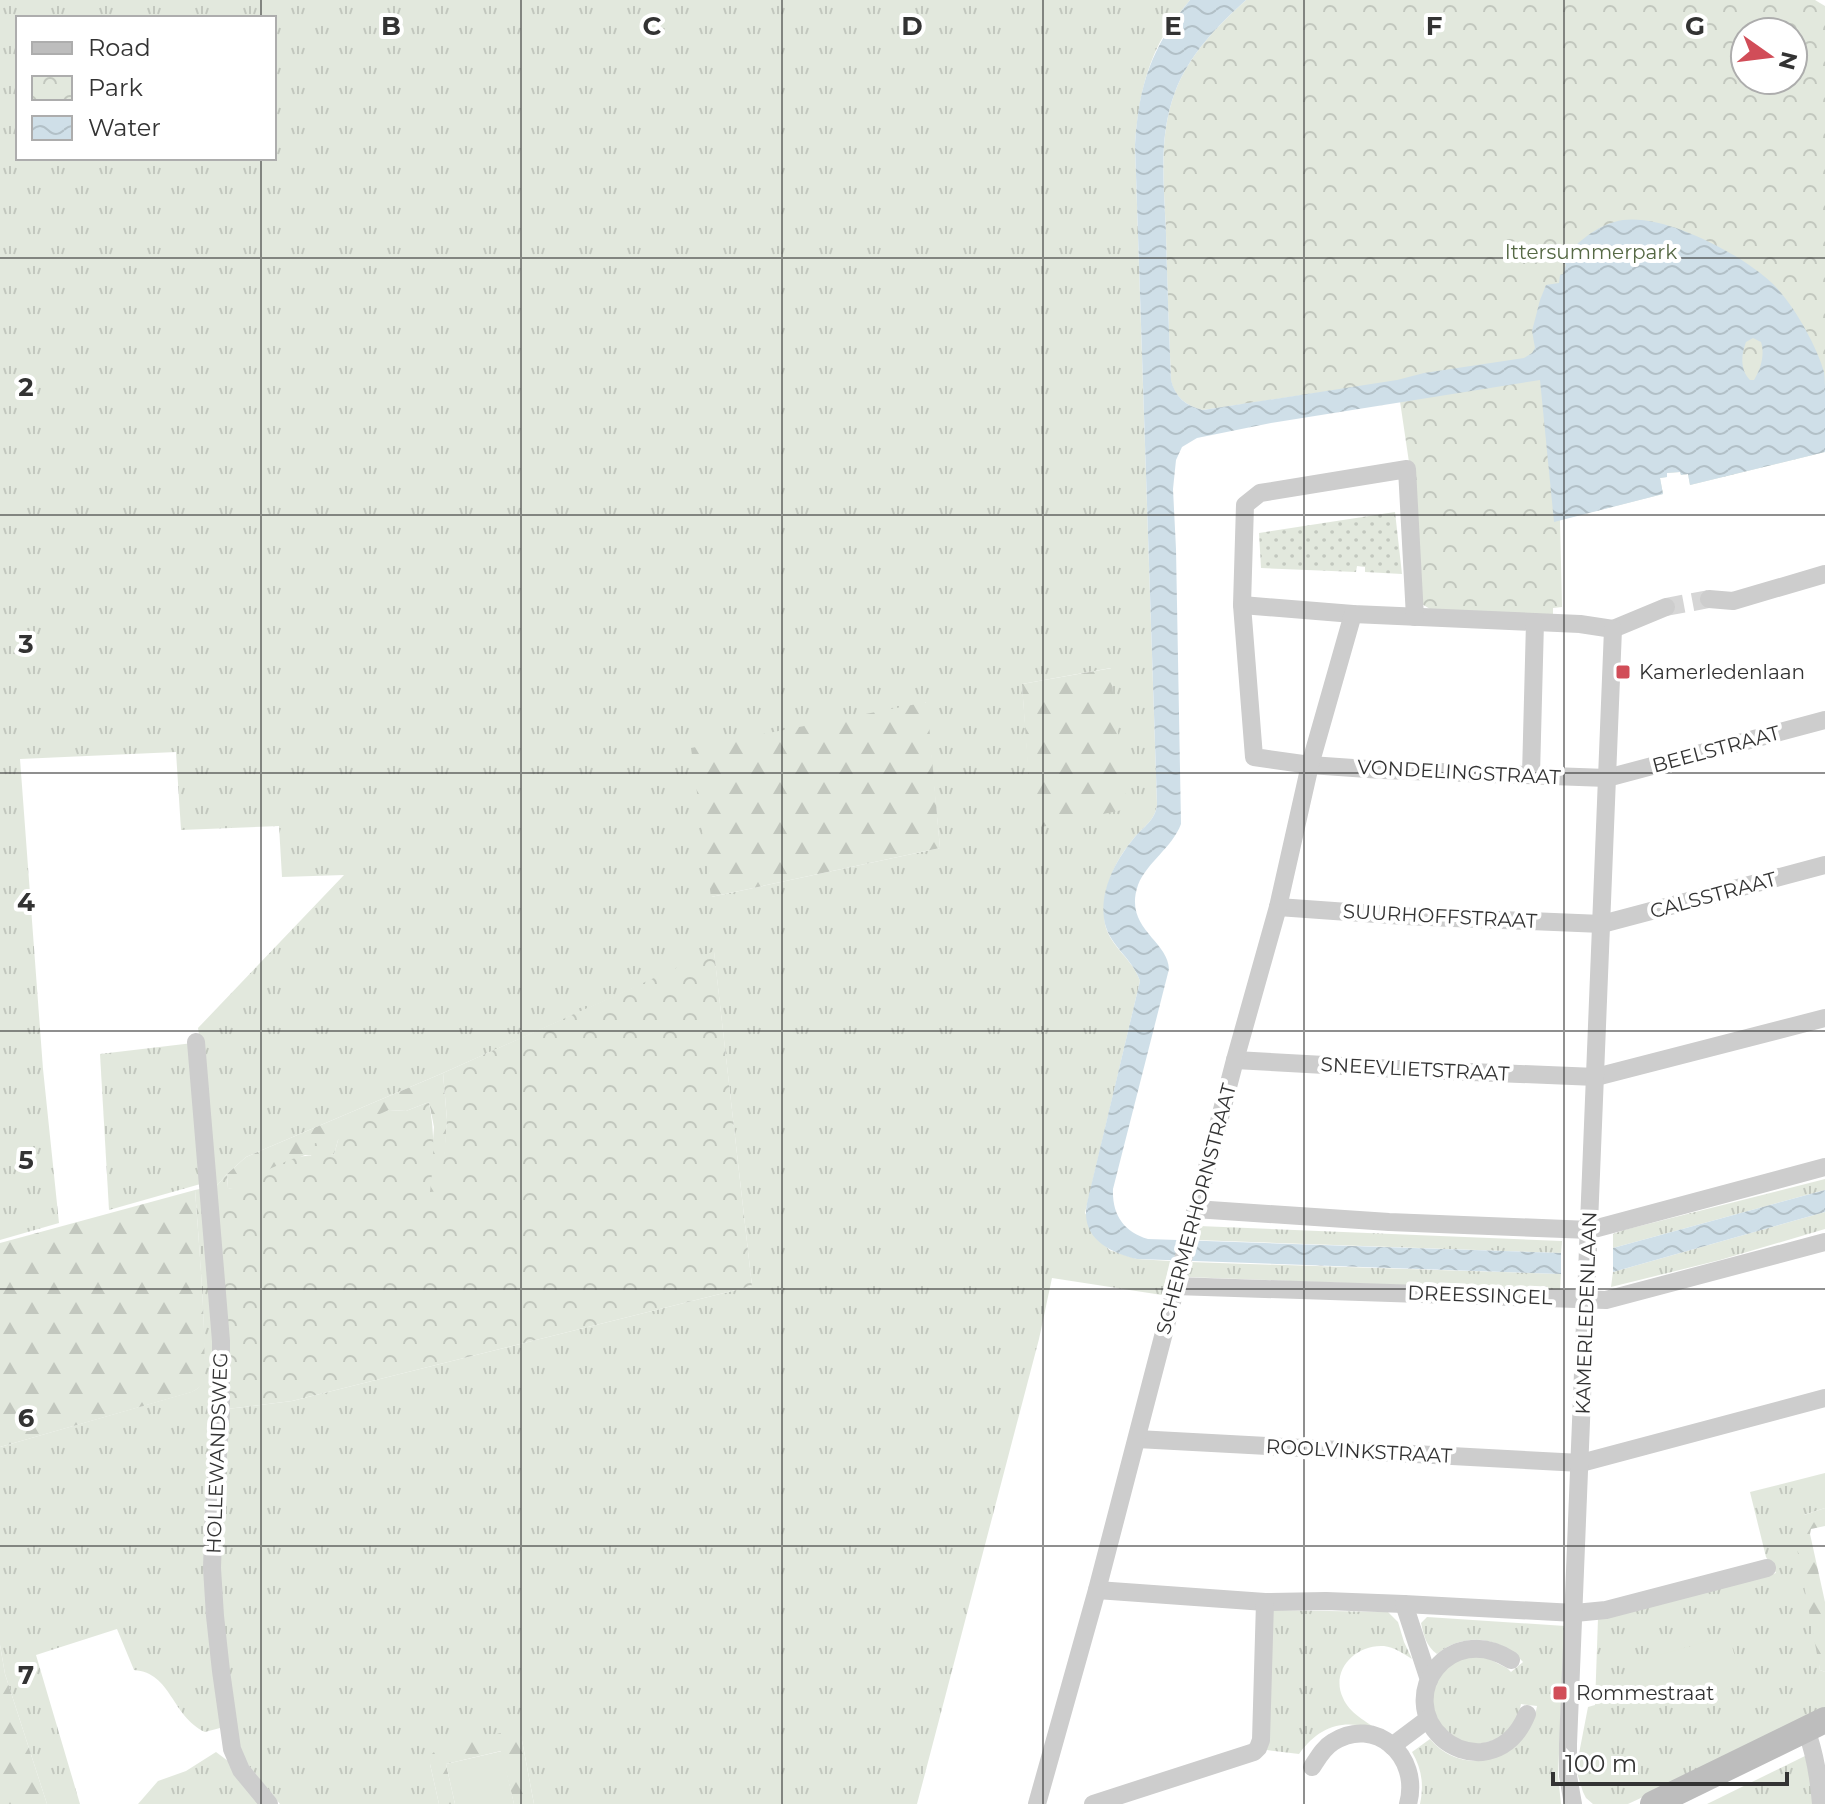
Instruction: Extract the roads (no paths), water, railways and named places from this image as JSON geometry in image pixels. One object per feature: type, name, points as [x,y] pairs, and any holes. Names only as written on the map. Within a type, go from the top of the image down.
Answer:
[{"type":"main road","points":[[1653,1804],[1815,1724]]},
{"type":"street","points":[[1415,617],[1407,469],[1260,493],[1245,505],[1242,605],[1353,614],[1415,617],[1580,624],[1613,629],[1666,607]]},
{"type":"street","points":[[1709,599],[1733,601],[1825,574]]},
{"type":"street","name":"VONDELINGSTRAAT","points":[[1242,605],[1254,757],[1310,765],[1430,773],[1607,778]]},
{"type":"street","name":"SCHERMERHORNSTRAAT","points":[[1037,1804],[1097,1590],[1195,1209],[1278,907],[1310,765],[1353,614]]},
{"type":"street","points":[[1531,775],[1535,622]]},
{"type":"street","name":"KAMERLEDENLAAN","points":[[1573,1804],[1568,1776],[1568,1744],[1613,629]]},
{"type":"street","name":"BEELSTRAAT","points":[[1607,778],[1825,720]]},
{"type":"street","name":"CALSSTRAAT","points":[[1602,924],[1825,865]]},
{"type":"street","name":"SUURHOFFSTRAAT","points":[[1278,907],[1602,924]]},
{"type":"street","name":"SNEEVLIETSTRAAT","points":[[1235,1060],[1596,1077],[1825,1018]]},
{"type":"street","name":"HOLLEWANDSWEG","points":[[196,1042],[221,1341],[212,1568],[217,1630],[232,1749],[241,1770],[269,1804]]},
{"type":"street","points":[[1195,1209],[1389,1222],[1590,1230],[1825,1167]]},
{"type":"street","name":"DREESSINGEL","points":[[1178,1277],[1606,1300],[1825,1242]]},
{"type":"street","name":"ROOLVINKSTRAAT","points":[[1137,1439],[1581,1463],[1825,1398]]},
{"type":"street","points":[[1097,1590],[1265,1602],[1326,1601],[1575,1613],[1606,1610],[1767,1568]]},
{"type":"street","points":[[1093,1804],[1254,1752],[1258,1748],[1261,1740],[1265,1602]]},
{"type":"street","points":[[1404,1604],[1429,1680]]},
{"type":"street","points":[[1511,1660],[1488,1649],[1473,1648],[1451,1654],[1438,1665],[1429,1680],[1425,1693],[1428,1719],[1446,1742],[1457,1748],[1484,1752],[1505,1744],[1515,1736],[1527,1714]]},
{"type":"street","points":[[1392,1746],[1428,1719]]},
{"type":"street","points":[[1815,1724],[1813,1747],[1821,1804]]},
{"type":"street","points":[[1312,1767],[1321,1752],[1346,1736],[1360,1734],[1377,1737],[1401,1755],[1409,1770],[1411,1793],[1408,1804]]},
{"type":"water","points":[[1190,0],[1246,0],[1196,53],[1175,92],[1166,126],[1163,180],[1171,380],[1178,396],[1191,406],[1203,410],[1524,358],[1535,348],[1532,331],[1540,300],[1546,285],[1559,283],[1566,265],[1562,259],[1590,234],[1605,225],[1623,220],[1660,223],[1702,238],[1758,272],[1780,291],[1803,325],[1824,372],[1825,452],[1690,485],[1688,474],[1667,473],[1667,477],[1660,478],[1663,494],[1554,522],[1540,380],[1271,423],[1197,438],[1182,447],[1176,460],[1173,489],[1181,824],[1142,877],[1135,900],[1141,923],[1162,950],[1169,969],[1113,1189],[1117,1214],[1132,1232],[1148,1239],[1561,1253],[1561,1274],[1137,1259],[1099,1242],[1088,1226],[1087,1203],[1140,981],[1108,932],[1104,901],[1115,867],[1127,847],[1152,819],[1157,804],[1135,145],[1140,103],[1149,68]],"holes":[[[1753,338],[1761,342],[1760,366],[1754,380],[1750,380],[1743,367],[1744,347]]]},
{"type":"water","points":[[1825,1190],[1825,1212],[1613,1272],[1613,1248]]},
{"type":"tunnel","points":[[1666,607],[1709,599]]},
{"type":"place","name":"Kamerledenlaan","points":[[1623,672]]},
{"type":"place","name":"Rommestraat","points":[[1560,1693]]},
{"type":"park label","name":"Ittersummerpark","points":[[1591,252]]}]
